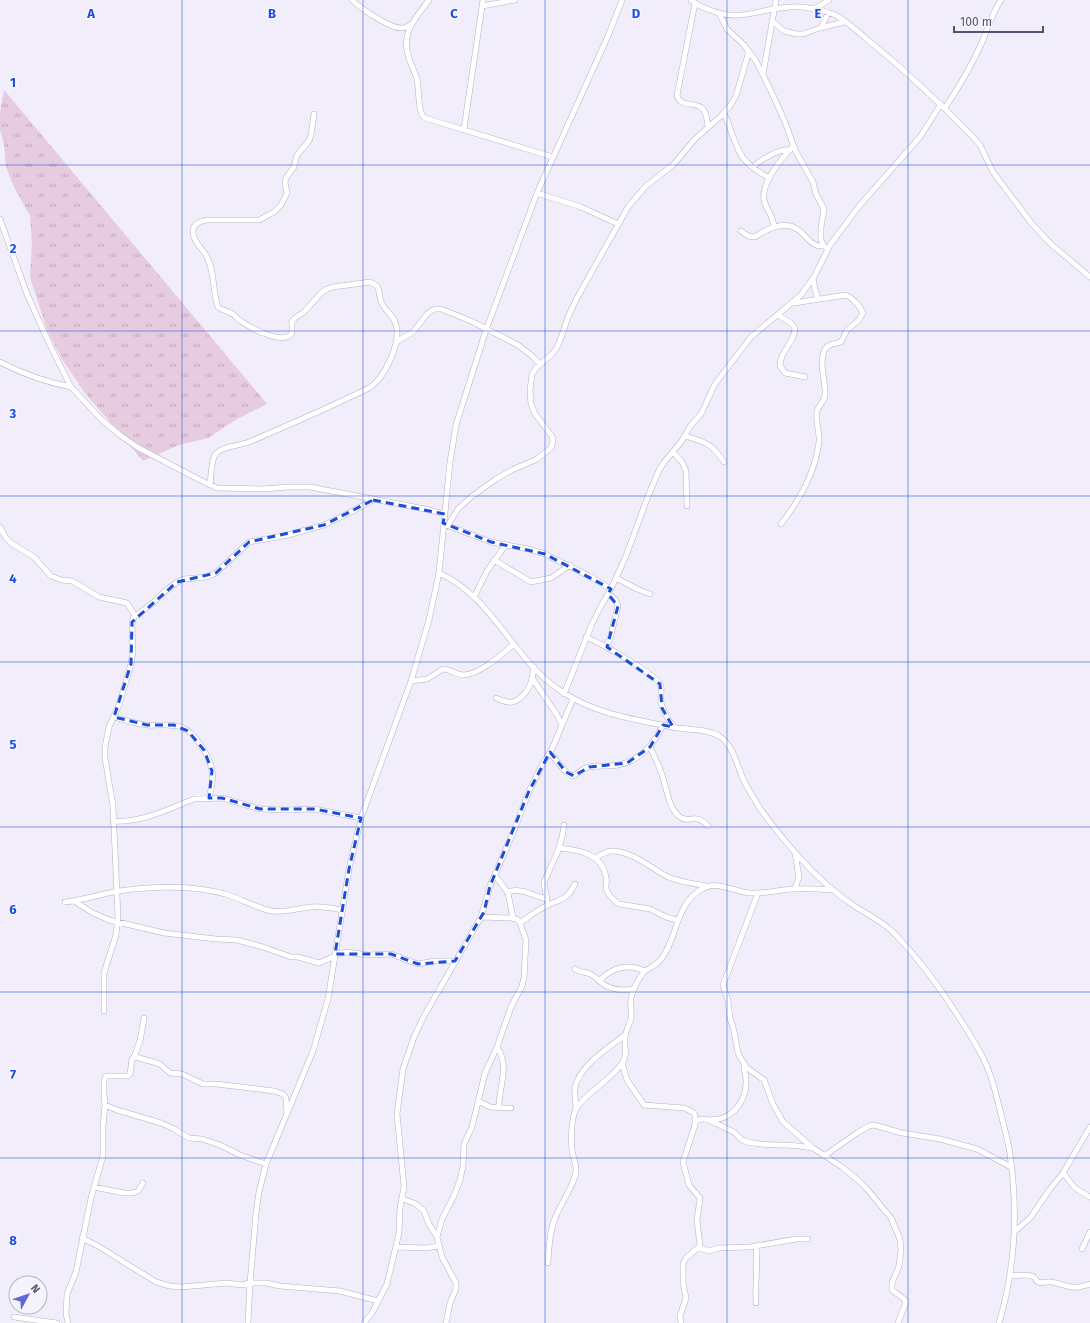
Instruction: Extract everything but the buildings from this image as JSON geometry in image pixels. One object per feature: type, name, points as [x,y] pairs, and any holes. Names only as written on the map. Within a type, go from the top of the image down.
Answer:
[{"type":"street","points":[[352,0],[362,9],[394,27],[402,28],[411,24]]},
{"type":"street","points":[[429,0],[411,24],[407,36],[406,48],[416,77],[422,115],[425,118],[553,157]]},
{"type":"street","points":[[464,129],[483,0]]},
{"type":"street","points":[[482,6],[515,0]]},
{"type":"street","points":[[248,1323],[250,1283],[259,1192],[266,1164],[313,1052],[328,999],[349,869],[361,818],[411,680],[429,620],[439,573],[446,525],[444,514],[456,425],[486,330],[537,193],[608,36],[622,0]]},
{"type":"street","points":[[763,75],[776,0]]},
{"type":"street","points":[[814,9],[829,0]]},
{"type":"street","points":[[564,694],[586,637],[626,556],[658,470],[685,436],[691,425],[704,411],[715,384],[751,338],[802,295],[813,279],[826,248],[860,205],[920,137],[943,106],[955,93],[979,49],[991,17],[1001,0]]},
{"type":"street","points":[[708,126],[706,114],[703,108],[695,104],[683,103],[677,95],[693,2],[719,14],[736,16],[795,7],[814,9],[836,15],[890,58],[943,106],[980,145],[992,172],[1032,224],[1051,244],[1090,277]]},
{"type":"street","points":[[821,28],[828,13]]},
{"type":"street","points":[[719,14],[727,29],[749,51],[763,75],[785,122],[792,148],[813,182],[816,194],[824,209],[821,227],[822,240],[826,248]]},
{"type":"street","points":[[772,22],[784,31],[797,34],[809,33],[844,22]]},
{"type":"street","points":[[446,525],[458,509],[481,490],[512,470],[537,459],[551,448],[553,441],[552,436],[535,414],[531,404],[530,381],[532,374],[556,349],[577,298],[628,207],[646,186],[673,165],[695,139],[724,113],[736,96],[749,51]]},
{"type":"street","points":[[724,113],[738,151],[752,167],[761,174],[770,178]]},
{"type":"street","points":[[210,485],[213,460],[216,454],[225,449],[243,444],[317,413],[376,384],[383,375],[396,342],[397,334],[395,322],[381,302],[379,289],[370,282],[332,287],[322,292],[304,312],[292,321],[292,333],[286,338],[280,338],[263,333],[243,323],[230,312],[221,311],[218,307],[209,263],[206,255],[197,244],[194,237],[193,231],[195,226],[200,222],[207,220],[259,220],[274,212],[281,205],[288,193],[285,182],[286,178],[294,167],[297,155],[309,141],[314,114]]},
{"type":"street","points":[[752,167],[778,151],[792,148]]},
{"type":"street","points":[[774,226],[772,217],[764,200],[764,192],[770,178],[792,148]]},
{"type":"street","points":[[537,193],[581,207],[618,224]]},
{"type":"street","points":[[0,219],[27,294],[48,343],[70,386],[102,420],[137,447],[210,485],[224,489],[310,487],[373,500],[418,507],[444,514]]},
{"type":"street","points":[[741,231],[748,236],[755,237],[774,226],[794,228],[802,232],[812,244],[826,248]]},
{"type":"street","points":[[1080,268],[1090,271]]},
{"type":"street","points":[[813,279],[814,289],[818,299]]},
{"type":"street","points":[[780,524],[800,497],[813,468],[819,442],[817,411],[825,395],[822,370],[825,350],[831,345],[841,342],[847,330],[859,320],[863,313],[856,302],[846,294],[793,303]]},
{"type":"street","points":[[396,342],[413,332],[427,314],[435,309],[440,309],[457,314],[518,345],[540,364]]},
{"type":"street","points":[[778,315],[791,323],[795,328],[791,342],[782,354],[780,366],[785,373],[805,377]]},
{"type":"street","points":[[397,334],[405,337]]},
{"type":"street","points":[[0,362],[33,377],[55,384],[70,386]]},
{"type":"street","points":[[685,436],[704,442],[714,448],[724,462]]},
{"type":"street","points":[[673,452],[682,462],[686,471],[687,506]]},
{"type":"street","points":[[104,1011],[104,973],[118,923],[113,806],[105,758],[106,739],[109,727],[119,705],[131,664],[133,618],[177,582],[184,579],[207,577],[216,573],[249,542],[288,535],[324,525],[373,500]]},
{"type":"street","points":[[446,525],[491,542],[535,551],[570,565],[611,589]]},
{"type":"street","points":[[0,527],[6,538],[11,543],[34,557],[51,576],[61,580],[72,580],[99,597],[126,603],[135,616]]},
{"type":"street","points":[[474,597],[482,579],[505,546]]},
{"type":"street","points":[[494,560],[531,582],[551,578],[570,565]]},
{"type":"street","points":[[439,573],[459,584],[474,597],[534,667],[564,694],[586,706],[624,718],[673,727],[707,731],[724,740],[730,746],[746,785],[759,807],[795,852],[832,890],[882,922],[894,932],[948,999],[977,1046],[988,1068],[1010,1151],[1014,1244],[1010,1276],[999,1323]]},
{"type":"street","points":[[616,578],[650,594]]},
{"type":"street","points":[[606,647],[610,639],[618,606],[615,600],[608,594]]},
{"type":"street","points":[[586,637],[644,670],[660,684],[662,689],[660,698],[662,708],[673,727]]},
{"type":"street","points":[[411,680],[427,679],[443,669],[464,675],[471,673],[493,661],[514,644]]},
{"type":"street","points":[[496,698],[507,702],[516,701],[528,688],[534,667]]},
{"type":"street","points":[[532,678],[562,724]]},
{"type":"street","points":[[364,1323],[387,1284],[399,1233],[400,1208],[404,1187],[397,1114],[403,1069],[414,1036],[455,960],[481,917],[490,886],[535,777],[550,753],[573,699]]},
{"type":"street","points":[[114,717],[147,725],[174,725],[182,727],[188,731],[204,750],[212,771],[209,798]]},
{"type":"street","points":[[550,753],[566,772],[574,776],[589,767],[617,765],[635,758],[650,746],[663,725]]},
{"type":"street","points":[[650,746],[661,772],[668,798],[677,814],[684,819],[696,818],[702,820],[708,826]]},
{"type":"street","points":[[113,821],[138,819],[164,811],[194,799],[209,798],[222,798],[260,809],[314,809],[361,818]]},
{"type":"street","points":[[547,902],[544,884],[559,848],[564,825]]},
{"type":"street","points":[[559,848],[581,852],[596,858],[604,869],[607,879],[607,889],[619,904],[650,909],[666,917],[677,920]]},
{"type":"street","points":[[596,858],[607,852],[621,852],[670,877],[689,883],[708,886],[721,885],[742,892],[758,893],[795,888],[832,890]]},
{"type":"street","points":[[795,852],[799,877],[795,888]]},
{"type":"street","points":[[495,875],[507,892],[513,918]]},
{"type":"street","points":[[520,923],[547,902],[564,899],[571,892],[575,884]]},
{"type":"street","points":[[576,1109],[585,1099],[615,1073],[622,1063],[626,1055],[625,1035],[631,1018],[631,998],[634,989],[645,971],[658,963],[663,957],[677,920],[683,909],[701,889],[708,886]]},
{"type":"street","points":[[65,902],[117,891],[183,889],[224,894],[271,912],[323,906],[343,910]]},
{"type":"street","points":[[507,892],[523,890],[547,902]]},
{"type":"street","points":[[696,1121],[719,1119],[733,1112],[739,1105],[746,1087],[744,1064],[736,1049],[736,1038],[730,1018],[728,1000],[723,985],[758,893]]},
{"type":"street","points":[[74,901],[93,913],[118,923],[175,934],[237,940],[291,957],[298,957],[315,962],[322,962],[335,955],[348,952],[368,955],[391,954],[418,964],[434,961],[455,960]]},
{"type":"street","points":[[437,1237],[442,1219],[454,1196],[460,1180],[463,1166],[464,1144],[472,1127],[485,1073],[497,1047],[511,1007],[522,986],[524,978],[526,940],[520,923],[513,918],[481,917]]},
{"type":"street","points":[[599,981],[608,973],[622,967],[637,968],[645,971]]},
{"type":"street","points":[[575,969],[577,971],[592,975],[606,986],[617,990],[634,989]]},
{"type":"street","points":[[68,1323],[66,1314],[67,1294],[76,1272],[91,1198],[103,1156],[102,1126],[106,1105],[104,1093],[105,1077],[107,1075],[128,1076],[140,1041],[144,1018]]},
{"type":"street","points":[[548,1263],[554,1221],[571,1185],[576,1169],[572,1150],[572,1126],[576,1109],[574,1089],[579,1076],[594,1060],[625,1035]]},
{"type":"street","points":[[497,1047],[503,1060],[504,1070],[499,1098],[499,1107]]},
{"type":"street","points":[[134,1057],[160,1064],[170,1073],[182,1074],[200,1083],[274,1091],[283,1094],[286,1098],[287,1114]]},
{"type":"street","points":[[622,1063],[627,1080],[644,1105],[688,1109],[693,1112],[695,1116],[696,1121],[683,1162],[689,1185],[700,1198],[697,1220],[700,1242],[699,1248],[686,1258],[683,1264],[683,1283],[686,1298],[680,1316],[682,1323]]},
{"type":"street","points":[[744,1064],[764,1080],[773,1104],[783,1122],[813,1148],[842,1168],[867,1189],[886,1211],[900,1239],[901,1250],[899,1266],[892,1283],[892,1290],[906,1302],[898,1323]]},
{"type":"street","points":[[478,1101],[490,1107],[511,1108]]},
{"type":"street","points":[[106,1105],[117,1110],[162,1123],[174,1128],[189,1138],[202,1138],[240,1155],[266,1164]]},
{"type":"street","points":[[709,1120],[730,1130],[744,1141],[763,1145],[784,1144],[813,1148]]},
{"type":"street","points":[[824,1156],[850,1136],[864,1128],[874,1125],[902,1133],[940,1138],[977,1149],[1011,1167]]},
{"type":"street","points":[[1014,1232],[1031,1217],[1063,1173],[1090,1127]]},
{"type":"street","points":[[1082,1140],[1090,1135]]},
{"type":"street","points":[[1063,1173],[1076,1188],[1090,1197]]},
{"type":"street","points":[[94,1187],[128,1193],[138,1191],[143,1183]]},
{"type":"street","points":[[403,1198],[422,1208],[437,1237],[444,1262],[456,1282],[456,1289],[450,1303],[446,1323]]},
{"type":"street","points":[[1082,1249],[1090,1232]]},
{"type":"street","points":[[82,1238],[98,1246],[156,1282],[165,1285],[181,1287],[227,1283],[241,1285],[250,1283],[266,1283],[280,1286],[340,1291],[378,1301]]},
{"type":"street","points":[[699,1248],[709,1251],[719,1248],[756,1246],[784,1240],[808,1239]]},
{"type":"street","points":[[396,1247],[425,1248],[439,1246]]},
{"type":"street","points":[[756,1246],[756,1303]]},
{"type":"street","points":[[1010,1276],[1030,1276],[1040,1283],[1051,1282],[1070,1287],[1081,1287],[1090,1284]]},
{"type":"street","points":[[14,1317],[57,1323]]},
{"type":"highlighted area","points":[[373,500],[445,514],[443,523],[491,542],[545,554],[611,589],[608,594],[618,606],[607,647],[660,684],[662,708],[673,727],[663,725],[650,747],[627,763],[589,767],[574,776],[566,772],[550,752],[529,791],[490,886],[484,912],[455,961],[418,964],[391,954],[335,954],[349,869],[361,818],[314,809],[260,809],[222,798],[209,798],[212,771],[204,750],[188,731],[174,725],[147,725],[114,717],[131,664],[132,622],[177,582],[216,573],[249,542],[324,525]]},
{"type":"green space","points":[[4,90],[267,404],[237,419],[208,438],[179,445],[143,461],[85,393],[63,361],[47,330],[30,277],[32,244],[30,216],[14,187],[6,167],[4,144],[0,130],[0,112]]}]
